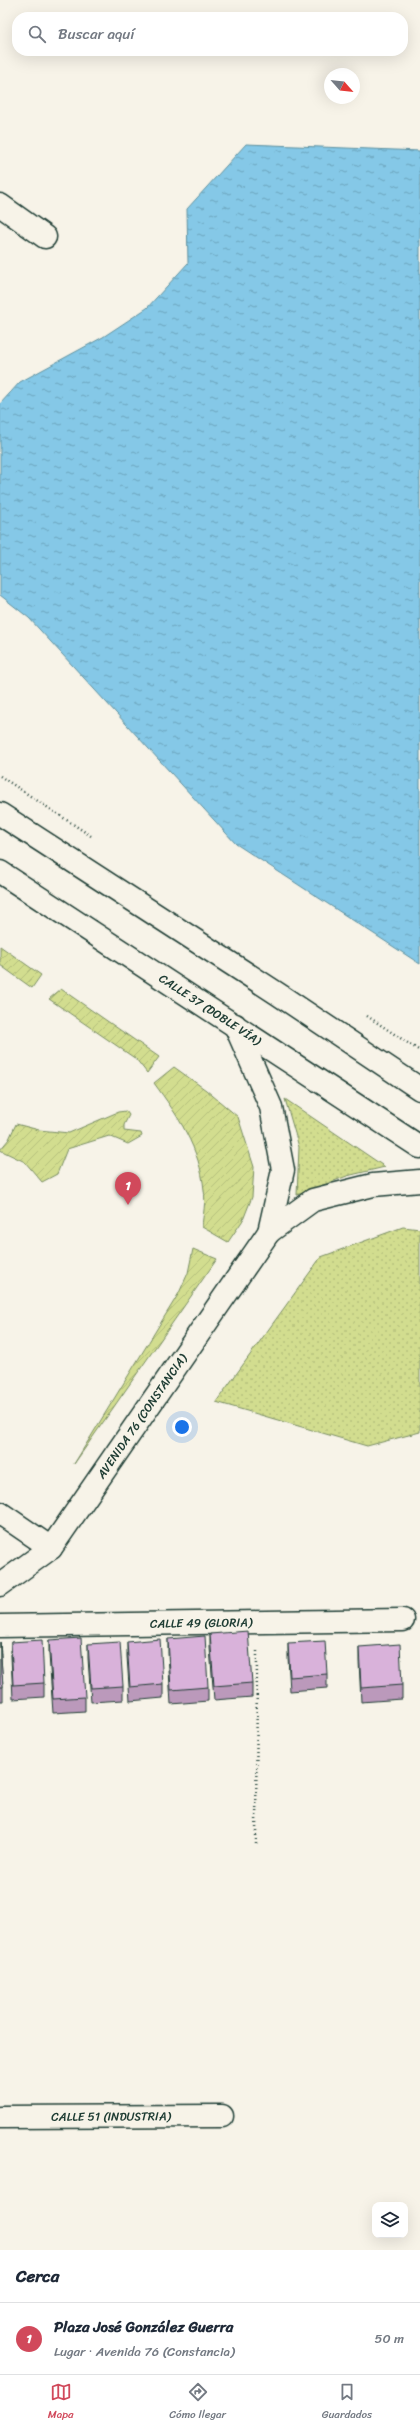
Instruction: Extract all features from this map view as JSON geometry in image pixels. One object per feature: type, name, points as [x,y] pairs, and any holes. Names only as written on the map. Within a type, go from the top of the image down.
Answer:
[{"type":"main road","points":[[0,205],[45,237]]},
{"type":"main road","points":[[0,814],[278,994],[420,1089]]},
{"type":"main road","name":"CALLE 37 (DOBLE VÍA)","points":[[0,872],[236,1025],[420,1147]]},
{"type":"main road","points":[[236,1025],[271,1107],[283,1170],[269,1232]]},
{"type":"main road","points":[[269,1232],[313,1200],[373,1185],[420,1181]]},
{"type":"main road","name":"AVENIDA 76 (CONSTANCIA)","points":[[0,1585],[51,1548],[269,1232]]},
{"type":"main road","points":[[0,1513],[51,1548]]},
{"type":"main road","name":"CALLE 49 (GLORIA)","points":[[0,1626],[403,1620]]},
{"type":"main road","name":"CALLE 51 (INDUSTRIA)","points":[[0,2116],[222,2116]]},
{"type":"path","points":[[256,1844],[257,1622]]},
{"type":"green space","points":[[0,946],[41,975],[32,988],[0,965]]},
{"type":"green space","points":[[61,989],[159,1057],[147,1073],[136,1059],[49,999]]},
{"type":"green space","points":[[174,1067],[206,1090],[238,1117],[254,1167],[252,1197],[243,1220],[228,1242],[202,1227],[205,1195],[198,1160],[193,1146],[179,1120],[154,1083]]},
{"type":"green space","points":[[285,1099],[385,1167],[347,1176],[297,1195],[299,1147]]},
{"type":"green space","points":[[126,1111],[129,1115],[124,1125],[124,1131],[141,1133],[142,1136],[128,1144],[109,1136],[67,1149],[57,1174],[42,1182],[25,1162],[0,1150],[9,1139],[16,1124],[39,1130],[69,1133],[118,1112]]},
{"type":"green space","points":[[403,1227],[420,1229],[420,1432],[367,1446],[216,1402],[321,1257]]},
{"type":"green space","points":[[193,1249],[217,1259],[74,1464],[179,1293],[188,1273]]},
{"type":"water","points":[[246,144],[420,151],[420,964],[236,844],[29,618],[0,595],[0,404],[20,382],[103,337],[147,308],[188,263],[187,209]]},
{"type":"building","points":[[248,1631],[252,1683],[214,1686],[210,1634]]},
{"type":"building","points":[[205,1636],[208,1687],[171,1690],[168,1639]]},
{"type":"building","points":[[81,1638],[85,1697],[53,1699],[49,1640]]},
{"type":"building","points":[[160,1639],[163,1684],[130,1687],[127,1642]]},
{"type":"building","points":[[42,1640],[44,1683],[13,1685],[11,1642]]},
{"type":"building","points":[[325,1641],[327,1674],[290,1677],[288,1643]]},
{"type":"building","points":[[0,1642],[3,1687],[0,1687]]},
{"type":"building","points":[[120,1642],[123,1686],[91,1688],[88,1644]]},
{"type":"building","points":[[400,1644],[402,1685],[361,1688],[359,1647]]},
{"type":"place","name":"Plaza José González Guerra","points":[[128,1205]]}]
